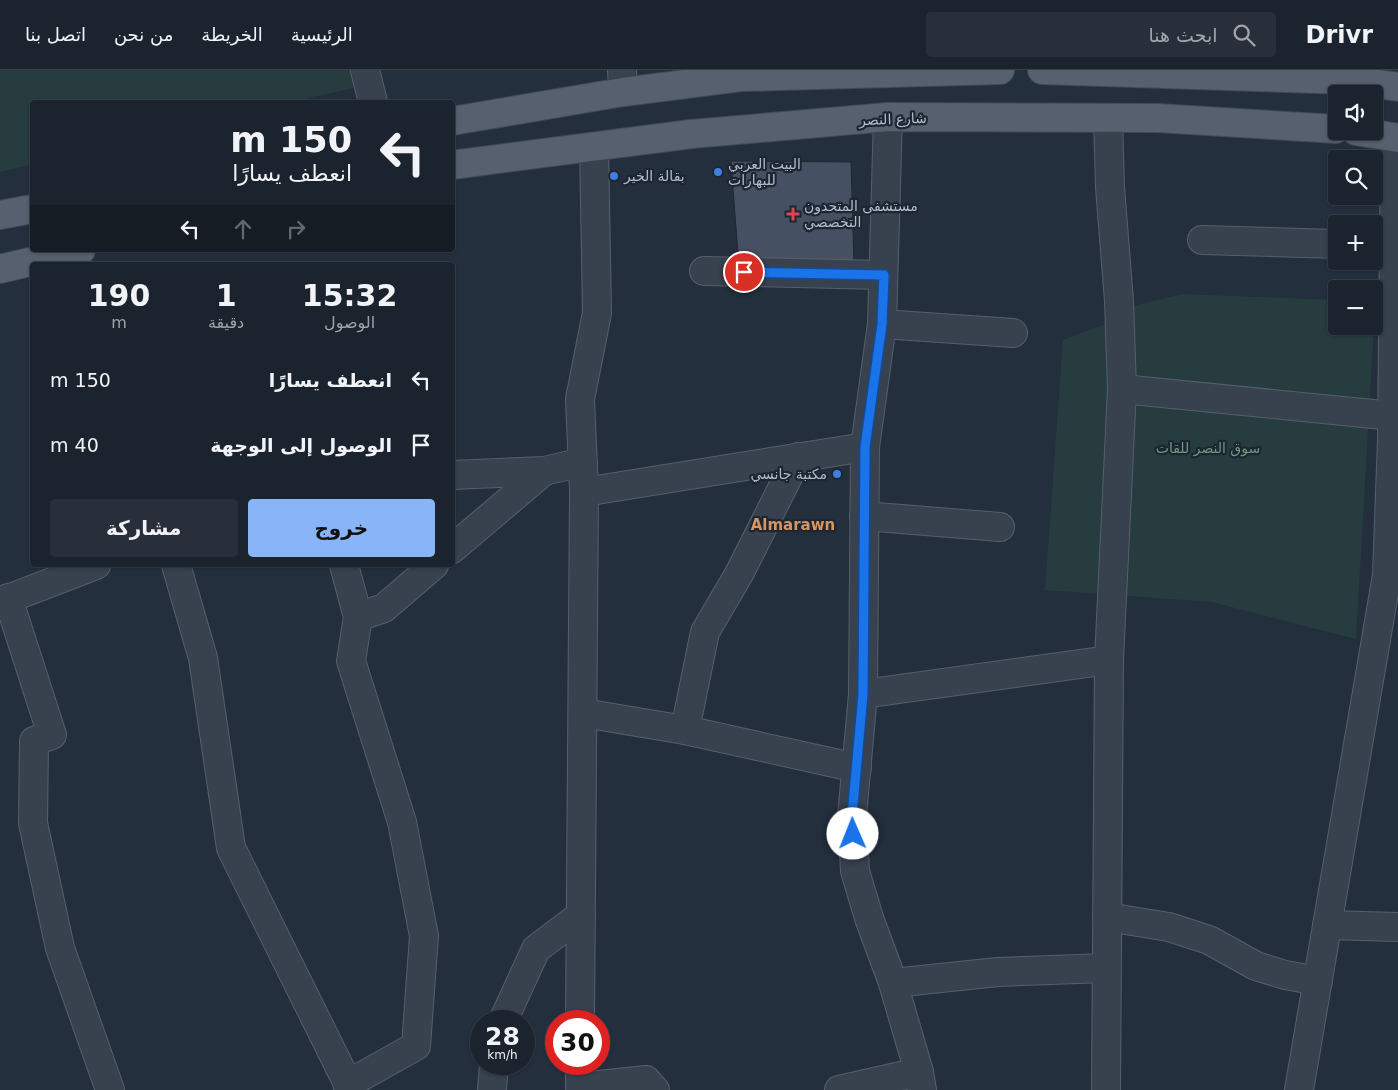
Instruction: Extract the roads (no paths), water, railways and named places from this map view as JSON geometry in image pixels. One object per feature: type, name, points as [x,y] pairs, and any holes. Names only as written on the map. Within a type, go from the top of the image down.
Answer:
[{"type":"main road","points":[[455,120],[623,81],[741,76],[1000,70]]},
{"type":"main road","points":[[1042,70],[1325,75],[1398,87]]},
{"type":"main road","name":"شارع النصر","points":[[455,166],[691,134],[888,117],[1157,118],[1328,129]]},
{"type":"main road","points":[[1383,136],[1397,138]]},
{"type":"main road","points":[[0,215],[30,209]]},
{"type":"main road","points":[[0,269],[72,252]]},
{"type":"street","points":[[365,70],[372,100]]},
{"type":"street","points":[[839,1090],[920,1081],[893,984],[855,871],[852,816],[863,694],[865,447],[882,324],[888,117]]},
{"type":"street","points":[[1106,1090],[1109,660],[1122,389],[1119,301],[1110,188],[1108,118]]},
{"type":"street","points":[[1299,1090],[1387,575],[1393,416],[1384,245],[1397,138]]},
{"type":"street","points":[[580,1010],[584,492],[580,399],[597,313],[594,147]]},
{"type":"street","points":[[1202,240],[1328,244]]},
{"type":"street","points":[[704,271],[884,275]]},
{"type":"street","points":[[882,324],[1013,333]]},
{"type":"street","points":[[1122,389],[1393,416]]},
{"type":"street","points":[[584,492],[865,447]]},
{"type":"street","points":[[685,730],[705,632],[739,574],[798,457]]},
{"type":"street","points":[[455,475],[544,472],[583,462]]},
{"type":"street","points":[[455,546],[544,472]]},
{"type":"street","points":[[864,516],[1000,527]]},
{"type":"street","points":[[91,567],[4,600],[52,735],[34,742],[33,823],[37,842],[60,948],[110,1090]]},
{"type":"street","points":[[177,567],[203,658],[231,848],[348,1087],[416,1046],[424,936],[402,822],[351,661],[358,617],[345,567]]},
{"type":"street","points":[[358,617],[384,608],[432,567]]},
{"type":"street","points":[[863,694],[1109,660]]},
{"type":"street","points":[[583,713],[685,730],[857,768]]},
{"type":"street","points":[[508,1010],[536,949],[581,915]]},
{"type":"street","points":[[1107,917],[1170,926],[1209,940],[1256,966],[1285,975],[1318,981]]},
{"type":"street","points":[[1328,925],[1398,927]]},
{"type":"street","points":[[893,984],[998,972],[1106,968]]},
{"type":"street","points":[[492,1090],[493,1075]]},
{"type":"street","points":[[575,1083],[646,1080],[655,1090]]},
{"type":"place","name":"البيت العربي للبهارات","points":[[718,172]]},
{"type":"place","name":"بقالة الخير","points":[[614,176]]},
{"type":"place","name":"مستشفى المتحدون التخصصي","points":[[793,214]]},
{"type":"place","name":"مكتبة جانسي","points":[[837,474]]},
{"type":"district","name":"Almarawn","points":[[793,525]]},
{"type":"park label","name":"سوق النصر للقات","points":[[1208,448]]}]
